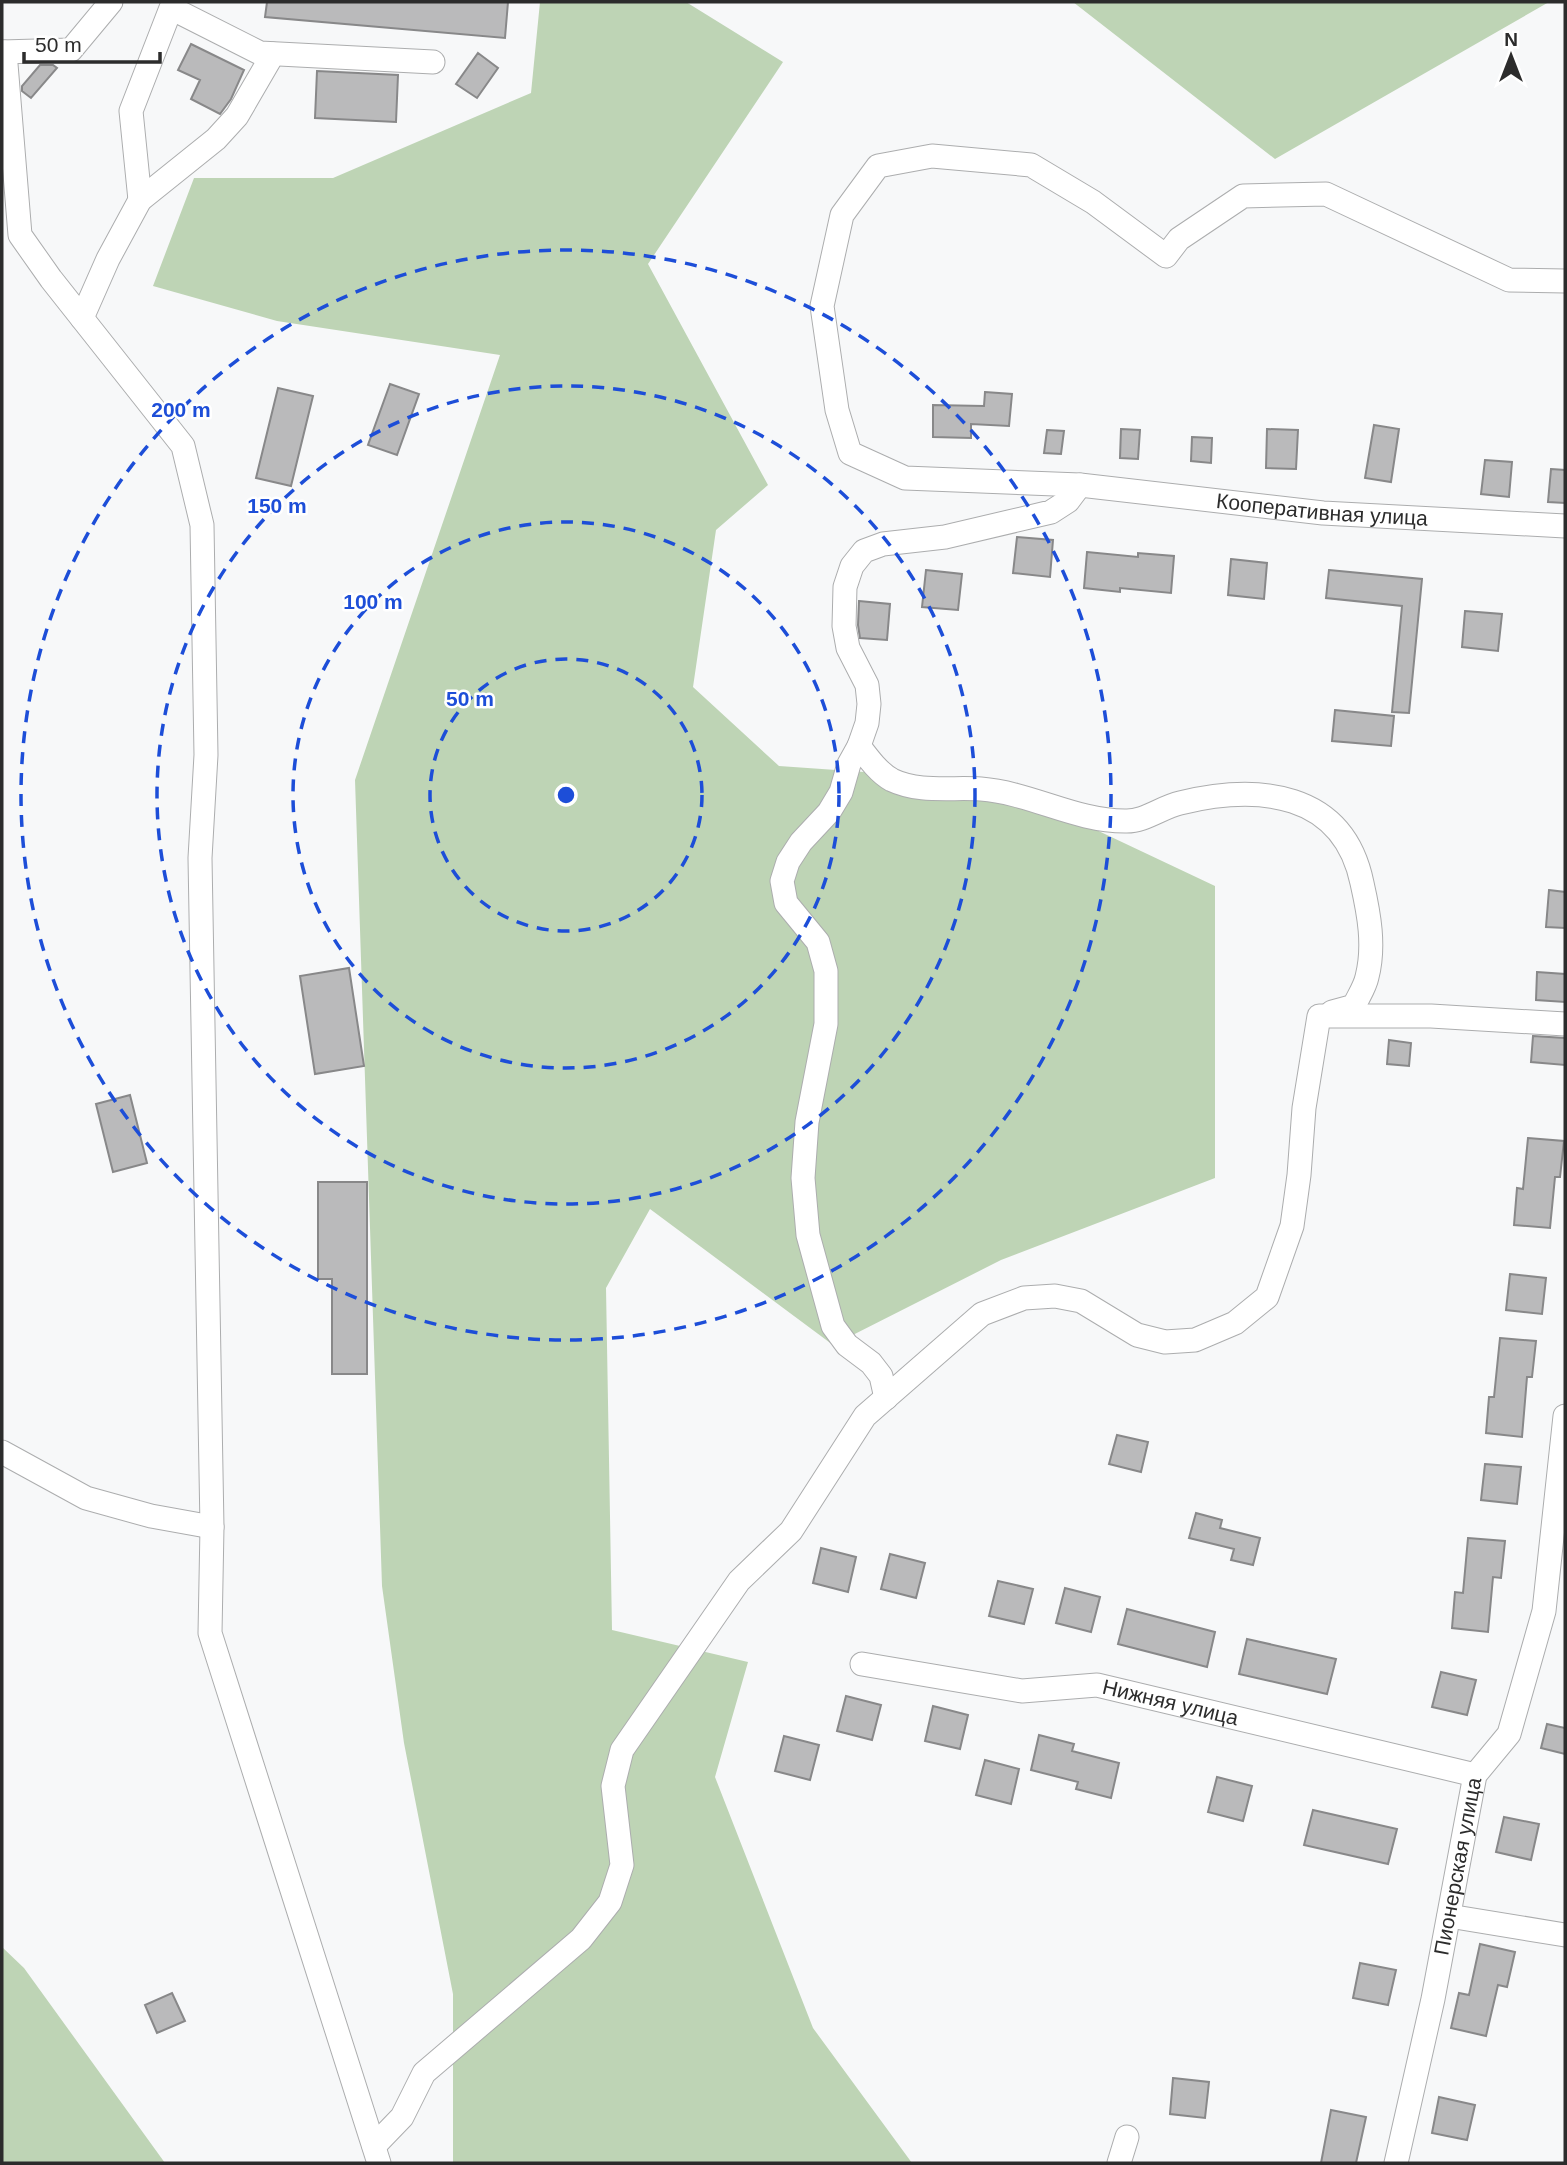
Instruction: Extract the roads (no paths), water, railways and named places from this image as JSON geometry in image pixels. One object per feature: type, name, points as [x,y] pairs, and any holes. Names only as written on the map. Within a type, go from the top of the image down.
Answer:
[{"type":"street","points":[[111,2],[71,50],[3,52],[20,235],[183,446],[202,525],[206,755],[200,858],[212,1527],[210,1633],[377,2155]]},
{"type":"street","points":[[140,200],[131,111],[172,8],[260,53],[433,62]]},
{"type":"street","points":[[82,318],[108,259],[140,200],[216,139],[237,117],[272,54]]},
{"type":"street","name":"Кооперативная улица","points":[[1565,281],[1509,279],[1326,194],[1243,196],[1179,239],[1166,256],[1093,202],[1031,165],[932,156],[878,166],[842,215],[822,306],[837,410],[850,453],[905,478],[1080,485],[1323,513],[1565,526]]},
{"type":"street","points":[[886,1398],[881,1376],[871,1363],[847,1345],[833,1326],[808,1235],[803,1178],[807,1122],[826,1024],[826,971],[818,942],[786,903],[782,881],[788,862],[829,812],[841,792],[849,764],[867,723],[867,685],[848,648],[844,626],[845,587],[852,566],[864,551],[883,544],[945,537],[1051,512],[1068,502],[1080,485]]},
{"type":"street","points":[[859,746],[873,764],[892,779],[917,787],[1005,792],[1079,816],[1105,821],[1130,821],[1177,803],[1216,796],[1239,794],[1275,797],[1302,803],[1330,820],[1350,846],[1362,879],[1369,919],[1371,951],[1367,979],[1354,1006],[1319,1016]]},
{"type":"street","points":[[377,2155],[402,2117],[425,2073],[581,1939],[610,1902],[621,1865],[613,1786],[621,1750],[739,1581],[791,1531],[865,1416],[982,1314],[1024,1298],[1055,1296],[1081,1301],[1137,1335],[1165,1342],[1195,1339],[1235,1323],[1267,1297],[1292,1226],[1304,1108],[1319,1016]]},
{"type":"street","points":[[1319,1016],[1431,1016],[1565,1024]]},
{"type":"street","name":"Пионерская улица","points":[[1396,2163],[1433,1999],[1475,1775],[1509,1734],[1544,1611],[1565,1416]]},
{"type":"street","points":[[2,1452],[86,1498],[151,1516],[212,1527]]},
{"type":"street","name":"Нижняя улица","points":[[862,1664],[1022,1690],[1097,1685],[1475,1775]]},
{"type":"street","points":[[1449,1916],[1565,1935]]},
{"type":"street","points":[[1119,2163],[1127,2137]]}]
